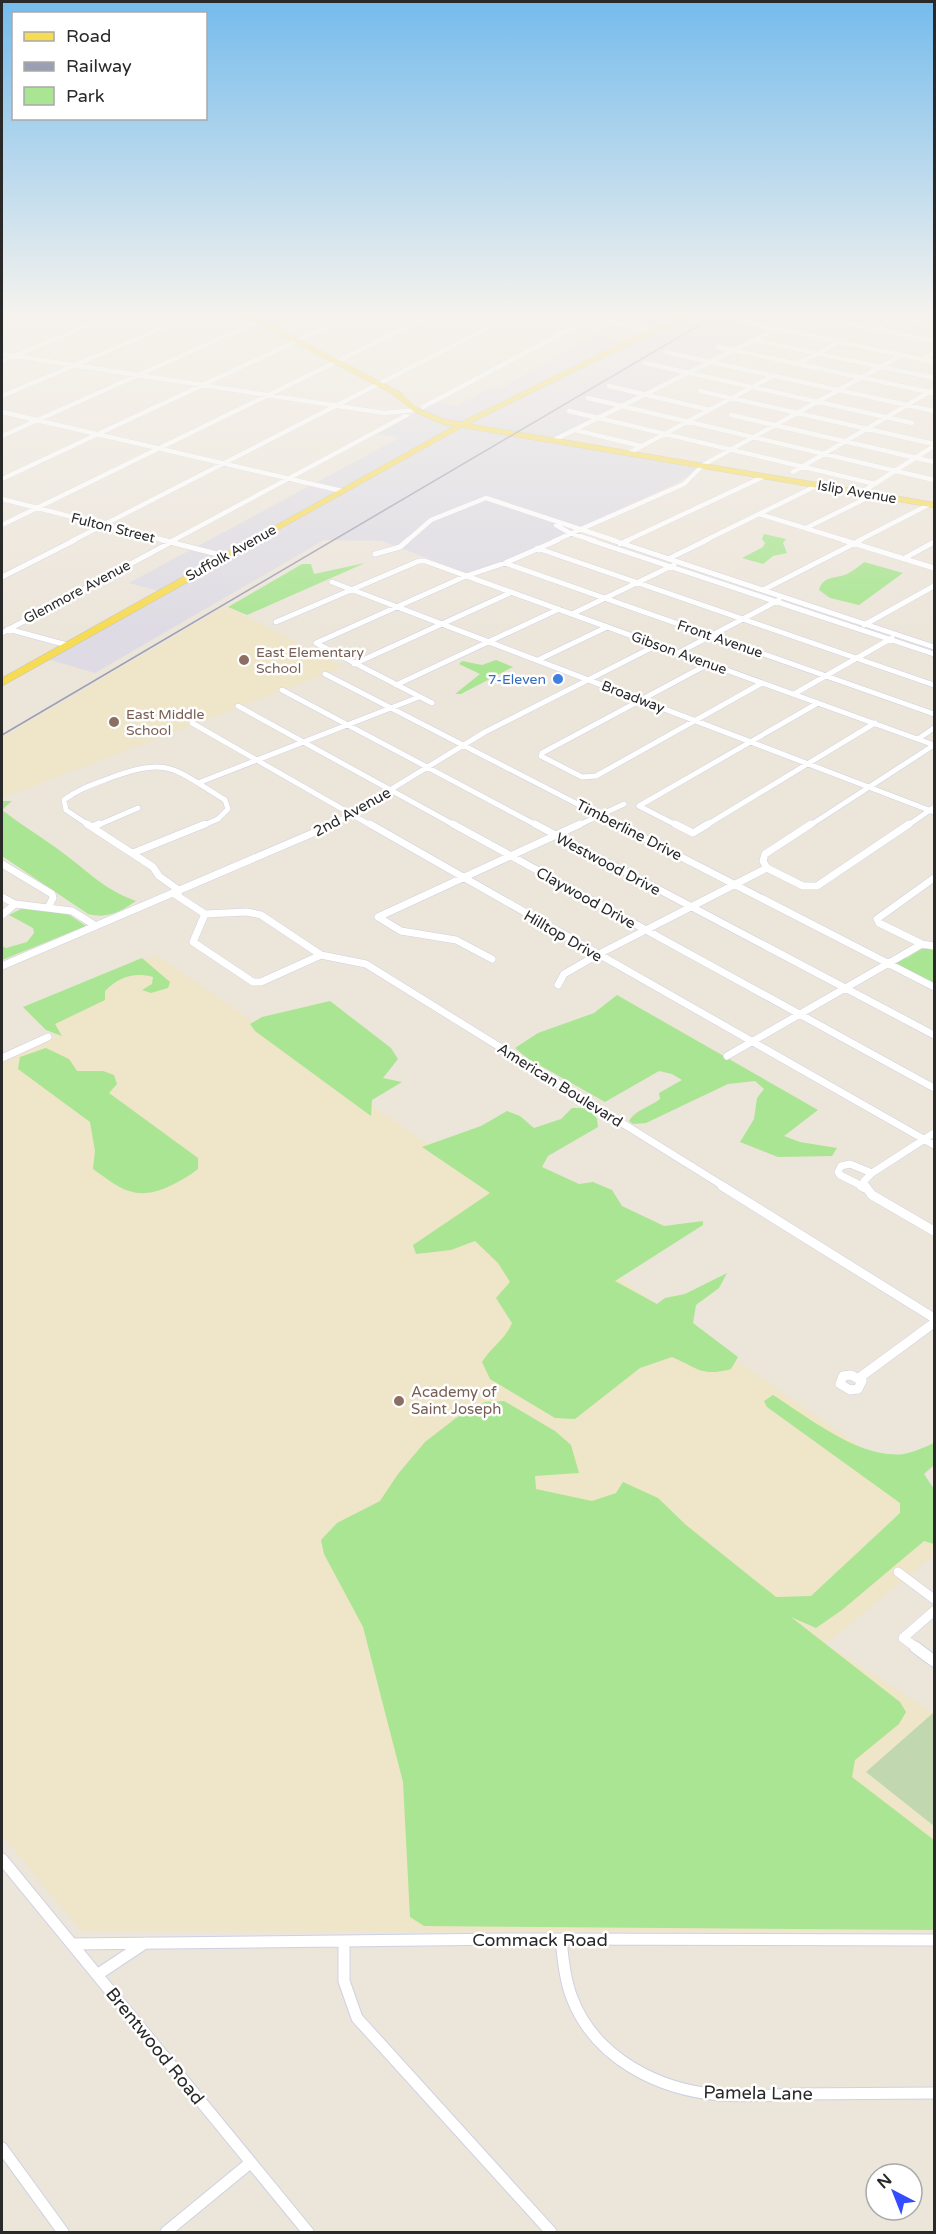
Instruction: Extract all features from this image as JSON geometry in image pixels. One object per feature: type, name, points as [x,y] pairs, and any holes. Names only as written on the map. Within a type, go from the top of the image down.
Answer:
[{"type":"main road","points":[[443,421],[461,425]]},
{"type":"main road","points":[[453,421],[461,425]]},
{"type":"main road","name":"Suffolk Avenue","points":[[2,682],[469,421]]},
{"type":"main road","name":"Islip Avenue","points":[[461,425],[932,505]]},
{"type":"street","points":[[2,436],[33,421]]},
{"type":"street","points":[[41,421],[342,491]]},
{"type":"street","points":[[2,479],[125,421]]},
{"type":"street","points":[[2,525],[215,421]]},
{"type":"street","points":[[2,577],[307,421]]},
{"type":"street","name":"Glenmore Avenue","points":[[2,633],[395,421]]},
{"type":"street","points":[[555,440],[592,421]]},
{"type":"street","points":[[612,421],[875,484]]},
{"type":"street","points":[[628,453],[688,421]]},
{"type":"street","points":[[689,421],[934,480]]},
{"type":"street","points":[[759,421],[934,462]]},
{"type":"street","points":[[432,703],[316,644],[466,576],[505,563],[684,484],[703,465],[783,421]]},
{"type":"street","points":[[833,421],[934,445]]},
{"type":"street","points":[[793,472],[880,421]]},
{"type":"street","points":[[905,421],[912,423]]},
{"type":"street","points":[[575,430],[641,446]]},
{"type":"street","points":[[862,492],[934,445]]},
{"type":"street","points":[[613,547],[765,476]]},
{"type":"street","points":[[668,559],[818,485]]},
{"type":"street","points":[[806,528],[873,495]]},
{"type":"street","points":[[375,554],[400,546],[431,520],[486,498],[934,647]]},
{"type":"street","name":"Fulton Street","points":[[2,499],[225,556]]},
{"type":"street","points":[[756,594],[932,505]]},
{"type":"street","points":[[759,514],[934,568]]},
{"type":"street","points":[[548,519],[572,534],[934,654]]},
{"type":"street","points":[[903,559],[934,542]]},
{"type":"street","points":[[537,548],[934,685]]},
{"type":"street","name":"Gibson Avenue","points":[[352,590],[424,561],[934,745]]},
{"type":"street","points":[[572,614],[680,562]]},
{"type":"street","name":"Front Avenue","points":[[505,563],[934,714]]},
{"type":"street","name":"Broadway","points":[[332,582],[933,810]]},
{"type":"street","points":[[857,628],[934,586]]},
{"type":"street","points":[[276,622],[352,590]]},
{"type":"street","points":[[354,664],[512,592]]},
{"type":"street","points":[[680,652],[784,597]]},
{"type":"street","points":[[396,685],[559,609]]},
{"type":"street","points":[[538,660],[607,627]]},
{"type":"street","points":[[2,628],[67,645]]},
{"type":"street","points":[[794,694],[897,635]]},
{"type":"street","name":"2nd Avenue","points":[[2,966],[329,827],[484,732],[657,645]]},
{"type":"street","points":[[710,663],[541,755],[582,777],[590,777],[762,683]]},
{"type":"street","name":"Timberline Drive","points":[[324,674],[934,987]]},
{"type":"street","name":"Westwood Drive","points":[[282,690],[934,1035]]},
{"type":"street","points":[[198,783],[419,697]]},
{"type":"street","points":[[818,703],[639,806],[693,833],[875,723]]},
{"type":"street","name":"Claywood Drive","points":[[238,706],[934,1088]]},
{"type":"street","name":"Hilltop Drive","points":[[192,723],[597,956],[934,1145]]},
{"type":"street","points":[[918,739],[934,728]]},
{"type":"street","points":[[933,810],[817,886],[802,886],[767,868],[763,861],[765,854],[934,745]]},
{"type":"street","points":[[134,853],[225,815],[228,809],[225,800],[168,766],[149,765],[69,795],[64,805],[66,810],[134,853],[176,892],[205,914],[193,942],[253,982],[261,982],[321,955]]},
{"type":"street","points":[[492,959],[456,940],[401,931],[378,917],[624,804]]},
{"type":"street","points":[[92,826],[138,808]]},
{"type":"street","points":[[2,864],[52,894],[53,898],[49,906]]},
{"type":"street","points":[[558,985],[564,974],[767,868]]},
{"type":"street","points":[[934,878],[877,919],[879,923],[921,944],[934,946]]},
{"type":"street","points":[[2,897],[15,904],[49,906],[72,911],[96,926]]},
{"type":"street","points":[[2,915],[15,904]]},
{"type":"street","name":"American Boulevard","points":[[205,914],[247,912],[261,915],[321,955],[366,964],[934,1318]]},
{"type":"street","points":[[727,1056],[921,944]]},
{"type":"street","points":[[2,1058],[48,1036]]},
{"type":"street","points":[[865,1188],[864,1181],[872,1173],[934,1133]]},
{"type":"street","points":[[872,1173],[850,1164],[841,1166],[838,1172],[934,1231]]},
{"type":"street","points":[[859,1378],[934,1323]]},
{"type":"street","points":[[898,1572],[934,1599]]},
{"type":"street","points":[[934,1611],[903,1638],[934,1661]]},
{"type":"street","name":"Brentwood Road","points":[[2,1859],[308,2232]]},
{"type":"street","name":"Pamela Lane","points":[[561,1940],[564,1974],[573,2001],[587,2027],[607,2049],[633,2069],[658,2082],[693,2092],[721,2095],[934,2093]]},
{"type":"street","name":"Commack Road","points":[[72,1944],[934,1940]]},
{"type":"street","points":[[344,1941],[342,1969],[345,1993],[357,2018],[551,2232]]},
{"type":"street","points":[[97,1975],[146,1942]]},
{"type":"street","points":[[2,2148],[63,2232]]},
{"type":"street","points":[[166,2232],[250,2163]]},
{"type":"shaded area","points":[[399,421],[588,421],[546,442],[702,468],[673,485],[502,562],[467,573],[382,541],[324,540],[95,673],[40,657],[159,591],[129,583],[399,438],[377,433]]},
{"type":"shaded area","name":"East Middle School","points":[[226,606],[343,667],[2,798],[2,738]]},
{"type":"shaded area","name":"Academy of Saint Joseph","points":[[157,955],[934,1498],[934,1555],[826,1644],[933,1713],[866,1772],[934,1826],[934,1931],[81,1931],[2,1835],[2,1062],[57,1037],[25,1012]]},
{"type":"green space","points":[[764,534],[786,539],[783,543],[787,553],[773,556],[763,564],[742,558],[763,547]]},
{"type":"green space","points":[[864,562],[903,573],[859,605],[830,598],[819,590],[827,580],[847,574]]},
{"type":"green space","points":[[365,563],[247,615],[228,607],[302,564],[311,564],[314,574]]},
{"type":"green space","points":[[496,660],[513,667],[461,694],[455,694],[480,674],[459,664],[462,661],[482,665]]},
{"type":"green space","points":[[2,801],[12,801],[2,810]]},
{"type":"green space","points":[[2,810],[104,884],[136,901],[113,913],[101,916],[88,914],[2,856]]},
{"type":"green space","points":[[23,908],[65,912],[86,926],[2,960],[2,946],[6,948],[27,942],[34,933],[33,928],[9,915]]},
{"type":"green space","points":[[921,949],[934,949],[934,985],[895,963]]},
{"type":"green space","points":[[142,958],[170,982],[168,988],[151,993],[142,990],[152,984],[153,977],[139,975],[121,979],[105,991],[105,1000],[55,1024],[62,1036],[46,1030],[23,1007]]},
{"type":"green space","points":[[617,995],[818,1110],[784,1136],[800,1142],[837,1148],[832,1156],[778,1157],[740,1142],[754,1119],[757,1098],[764,1089],[755,1081],[728,1084],[646,1123],[633,1124],[629,1121],[635,1114],[660,1099],[659,1093],[682,1080],[672,1074],[659,1071],[605,1102],[527,1058],[515,1048],[538,1033],[594,1013]]},
{"type":"green space","points":[[330,1001],[391,1048],[398,1059],[383,1078],[402,1082],[372,1100],[371,1116],[255,1031],[250,1024],[262,1017]]},
{"type":"green space","points":[[46,1048],[69,1059],[77,1071],[103,1071],[114,1075],[117,1084],[109,1093],[198,1158],[198,1169],[158,1191],[138,1193],[120,1187],[93,1169],[95,1151],[90,1122],[18,1069],[20,1057]]},
{"type":"green space","points":[[572,1108],[588,1108],[597,1119],[598,1127],[548,1156],[542,1167],[579,1184],[593,1182],[612,1190],[622,1206],[664,1226],[703,1221],[703,1225],[615,1281],[657,1304],[665,1298],[685,1294],[727,1273],[719,1288],[696,1305],[693,1323],[738,1357],[731,1369],[713,1372],[700,1370],[672,1357],[640,1368],[575,1419],[555,1418],[490,1379],[482,1362],[506,1334],[512,1323],[496,1298],[510,1282],[498,1263],[475,1241],[451,1250],[416,1254],[413,1245],[490,1193],[422,1147],[481,1126],[507,1111],[520,1116],[534,1128],[561,1119]]},
{"type":"green space","points":[[773,1395],[818,1425],[853,1444],[870,1450],[887,1454],[904,1454],[934,1443],[934,1465],[924,1474],[934,1489],[934,1544],[924,1541],[842,1610],[816,1628],[791,1617],[900,1702],[906,1712],[899,1724],[855,1760],[852,1777],[934,1840],[934,1930],[424,1926],[410,1917],[403,1782],[363,1627],[324,1554],[321,1540],[337,1523],[380,1501],[398,1474],[425,1442],[456,1418],[485,1402],[504,1401],[555,1431],[571,1445],[579,1473],[535,1476],[536,1489],[592,1501],[616,1493],[623,1482],[658,1498],[686,1525],[776,1597],[811,1596],[900,1513],[900,1503],[767,1407],[764,1401]]},
{"type":"green space","points":[[933,1713],[934,1715],[934,1826],[866,1772]]},
{"type":"railway","points":[[2,735],[536,421]]},
{"type":"place","name":"East Elementary School","points":[[244,660]]},
{"type":"place","name":"7-Eleven","points":[[558,679]]},
{"type":"place","name":"East Middle School","points":[[114,722]]},
{"type":"place","name":"Academy of Saint Joseph","points":[[399,1401]]}]
